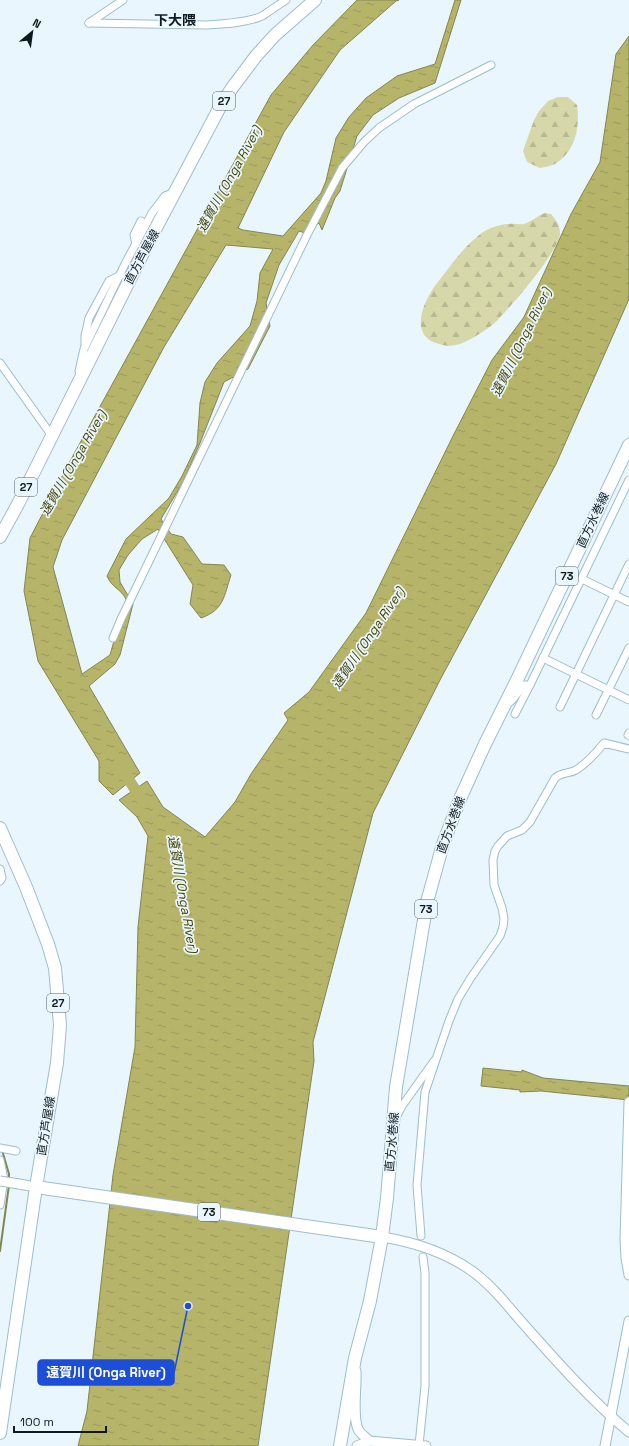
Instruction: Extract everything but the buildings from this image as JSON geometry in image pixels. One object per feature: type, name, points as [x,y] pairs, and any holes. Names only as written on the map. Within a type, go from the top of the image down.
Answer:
[{"type":"main road","name":"直方芦屋線","points":[[0,537],[175,192],[221,105],[256,56],[276,35],[315,0]]},
{"type":"main road","name":"直方水巻線","points":[[340,1446],[355,1358],[370,1301],[379,1237],[387,1198],[396,1086],[427,902],[443,844],[454,814],[485,744],[629,445]]},
{"type":"main road","name":"直方芦屋線","points":[[0,828],[26,887],[48,944],[55,968],[60,1025],[57,1063],[39,1187],[0,1432]]},
{"type":"main road","name":"73","points":[[39,1187],[379,1237]]},
{"type":"street","points":[[123,0],[89,23],[223,24],[261,16],[286,0]]},
{"type":"street","points":[[113,638],[307,235],[342,168],[364,142],[385,124],[414,104],[491,65]]},
{"type":"street","points":[[80,378],[79,371],[85,348],[146,224],[152,213],[165,196],[175,192]]},
{"type":"street","points":[[0,363],[52,436]]},
{"type":"street","points":[[515,714],[629,480]]},
{"type":"street","points":[[560,707],[629,564]]},
{"type":"street","points":[[582,579],[629,602]]},
{"type":"street","points":[[596,715],[629,648]]},
{"type":"street","points":[[543,658],[629,700]]},
{"type":"street","points":[[503,706],[513,699],[524,685],[530,685]]},
{"type":"street","points":[[421,1236],[417,1185],[425,1092],[458,999],[500,936],[503,927],[504,919],[502,908],[494,885],[493,860],[498,846],[507,836],[522,830],[530,822],[555,778],[560,774],[575,771],[593,756],[604,743],[629,749]]},
{"type":"street","points":[[0,868],[2,878],[0,881]]},
{"type":"street","points":[[394,1123],[402,1106],[436,1058]]},
{"type":"street","points":[[629,1102],[625,1238],[629,1275]]},
{"type":"street","points":[[0,1148],[16,1150]]},
{"type":"street","points":[[0,1160],[4,1180],[0,1205]]},
{"type":"street","points":[[0,1181],[39,1187]]},
{"type":"street","points":[[379,1237],[404,1240],[432,1249],[473,1272],[490,1287],[545,1347],[629,1432]]},
{"type":"street","points":[[357,1446],[369,1441],[421,1446],[425,1386],[425,1273],[423,1257]]},
{"type":"street","points":[[605,1446],[614,1418],[629,1321]]},
{"type":"street","points":[[355,1358],[357,1385],[355,1420],[359,1431],[369,1441]]},
{"type":"green space","points":[[558,97],[568,97],[577,105],[578,122],[575,138],[568,152],[562,159],[553,165],[540,168],[527,162],[523,151],[534,120],[539,111],[548,101]]},
{"type":"green space","points":[[545,213],[551,214],[556,220],[560,229],[558,240],[543,266],[508,309],[491,326],[475,337],[462,343],[452,346],[445,346],[429,340],[423,333],[421,325],[421,316],[424,307],[433,289],[469,244],[476,237],[491,228],[504,224],[524,224]]},
{"type":"water","points":[[357,0],[399,0],[340,50],[284,132],[238,228],[243,230],[283,236],[321,193],[326,181],[336,138],[349,117],[366,98],[397,76],[435,64],[455,0],[461,0],[435,83],[399,98],[373,115],[357,136],[340,191],[335,198],[322,230],[319,223],[305,233],[299,231],[279,265],[266,303],[270,326],[248,369],[224,382],[183,482],[161,519],[171,534],[183,537],[202,564],[224,565],[231,575],[219,606],[209,615],[201,618],[190,604],[193,585],[158,529],[142,539],[128,555],[119,570],[120,582],[133,604],[120,655],[115,664],[89,686],[140,773],[113,795],[99,781],[99,761],[38,661],[24,591],[30,538],[69,463],[271,95],[313,45]],"holes":[[[226,245],[273,249],[260,273],[257,301],[250,326],[217,363],[205,382],[200,403],[197,445],[182,476],[169,498],[126,539],[107,576],[111,583],[126,599],[110,655],[82,674],[53,567],[62,540],[164,347]]]},
{"type":"water","points":[[629,36],[629,299],[556,464],[440,680],[373,813],[313,1042],[314,1061],[258,1446],[78,1446],[87,1411],[113,1175],[135,1047],[138,927],[148,836],[137,817],[119,800],[147,781],[163,807],[205,837],[235,802],[251,774],[288,720],[284,713],[309,692],[366,613],[492,360],[524,317],[571,214],[600,162],[616,54]]},
{"type":"water","points":[[483,1068],[522,1072],[522,1070],[543,1078],[629,1086],[629,1100],[541,1091],[520,1092],[520,1090],[481,1086]]},
{"type":"waterway","name":"遠賀川 (Onga River)","points":[[122,769],[143,802]]},
{"type":"waterway","points":[[2,1150],[9,1174],[9,1181]]},
{"type":"waterway","points":[[0,1251],[9,1185]]},
{"type":"place","name":"遠賀川 (Onga River)","points":[[188,1306]]},
{"type":"district","name":"下大隈","points":[[175,20]]}]
